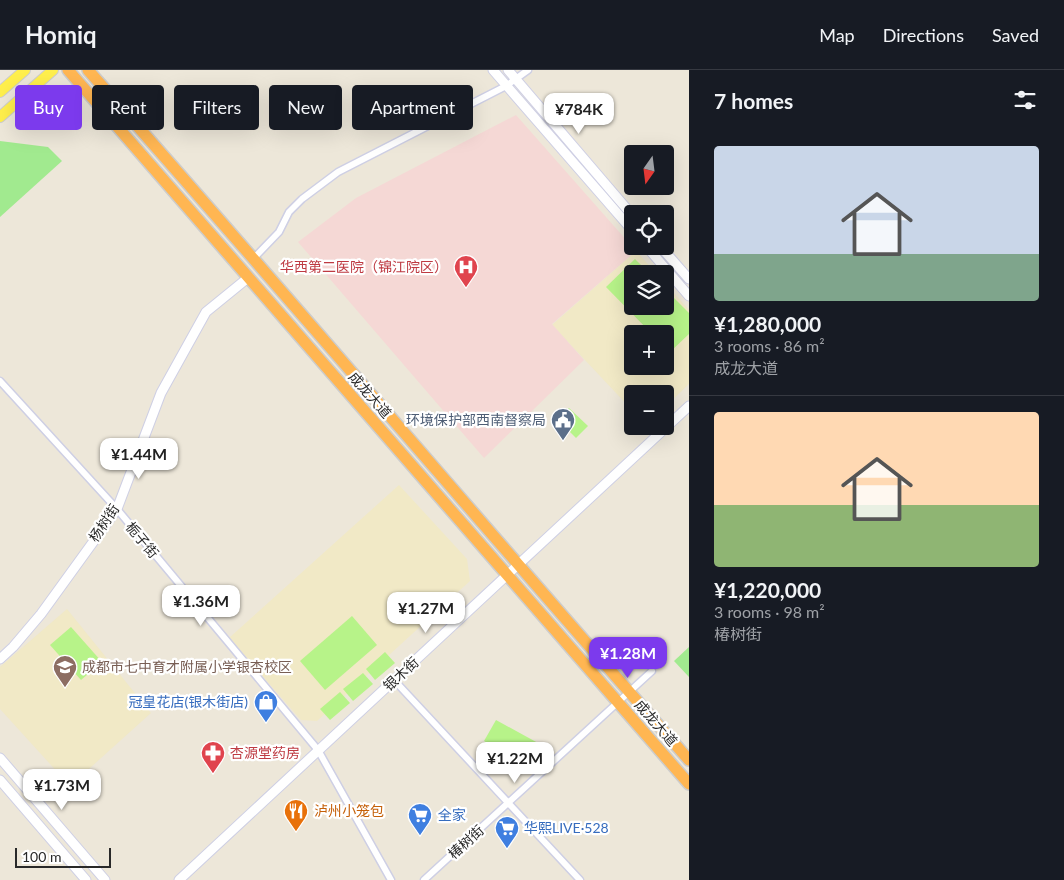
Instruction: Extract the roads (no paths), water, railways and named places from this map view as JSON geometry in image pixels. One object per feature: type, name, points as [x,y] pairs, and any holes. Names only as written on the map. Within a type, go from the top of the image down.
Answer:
[{"type":"highway","name":"成龙大道","points":[[68,70],[506,576],[689,784]]},
{"type":"highway","name":"成龙大道","points":[[88,70],[254,258],[518,565],[689,760]]},
{"type":"main road","points":[[0,92],[25,70]]},
{"type":"main road","points":[[0,117],[54,70]]},
{"type":"street","points":[[493,70],[624,221]]},
{"type":"street","points":[[508,70],[624,206]]},
{"type":"street","points":[[254,258],[279,232],[289,212],[302,199],[338,172],[506,86],[528,70]]},
{"type":"street","points":[[654,255],[689,296]]},
{"type":"street","points":[[668,255],[689,279]]},
{"type":"street","name":"杨树街","points":[[0,658],[13,647],[41,614],[116,509],[146,426],[185,346],[206,312],[249,277]]},
{"type":"street","name":"栀子街","points":[[0,381],[116,509],[318,750],[391,880]]},
{"type":"street","name":"银木街","points":[[179,880],[689,406]]},
{"type":"street","name":"椿树街","points":[[424,880],[619,704],[652,671]]},
{"type":"street","points":[[394,680],[580,880]]},
{"type":"street","points":[[0,758],[106,880]]},
{"type":"street","points":[[0,780],[86,880]]},
{"type":"place","name":"华西第二医院（锦江院区）","points":[[466,288]]},
{"type":"place","name":"环境保护部西南督察局","points":[[563,441]]},
{"type":"place","name":"成都市七中育才附属小学银杏校区","points":[[65,688]]},
{"type":"place","name":"冠皇花店(银木街店)","points":[[266,723]]},
{"type":"place","name":"杏源堂药房","points":[[213,774]]},
{"type":"place","name":"泸州小笼包","points":[[296,832]]},
{"type":"place","name":"全家","points":[[420,836]]},
{"type":"place","name":"华熙LIVE·528","points":[[507,849]]}]
